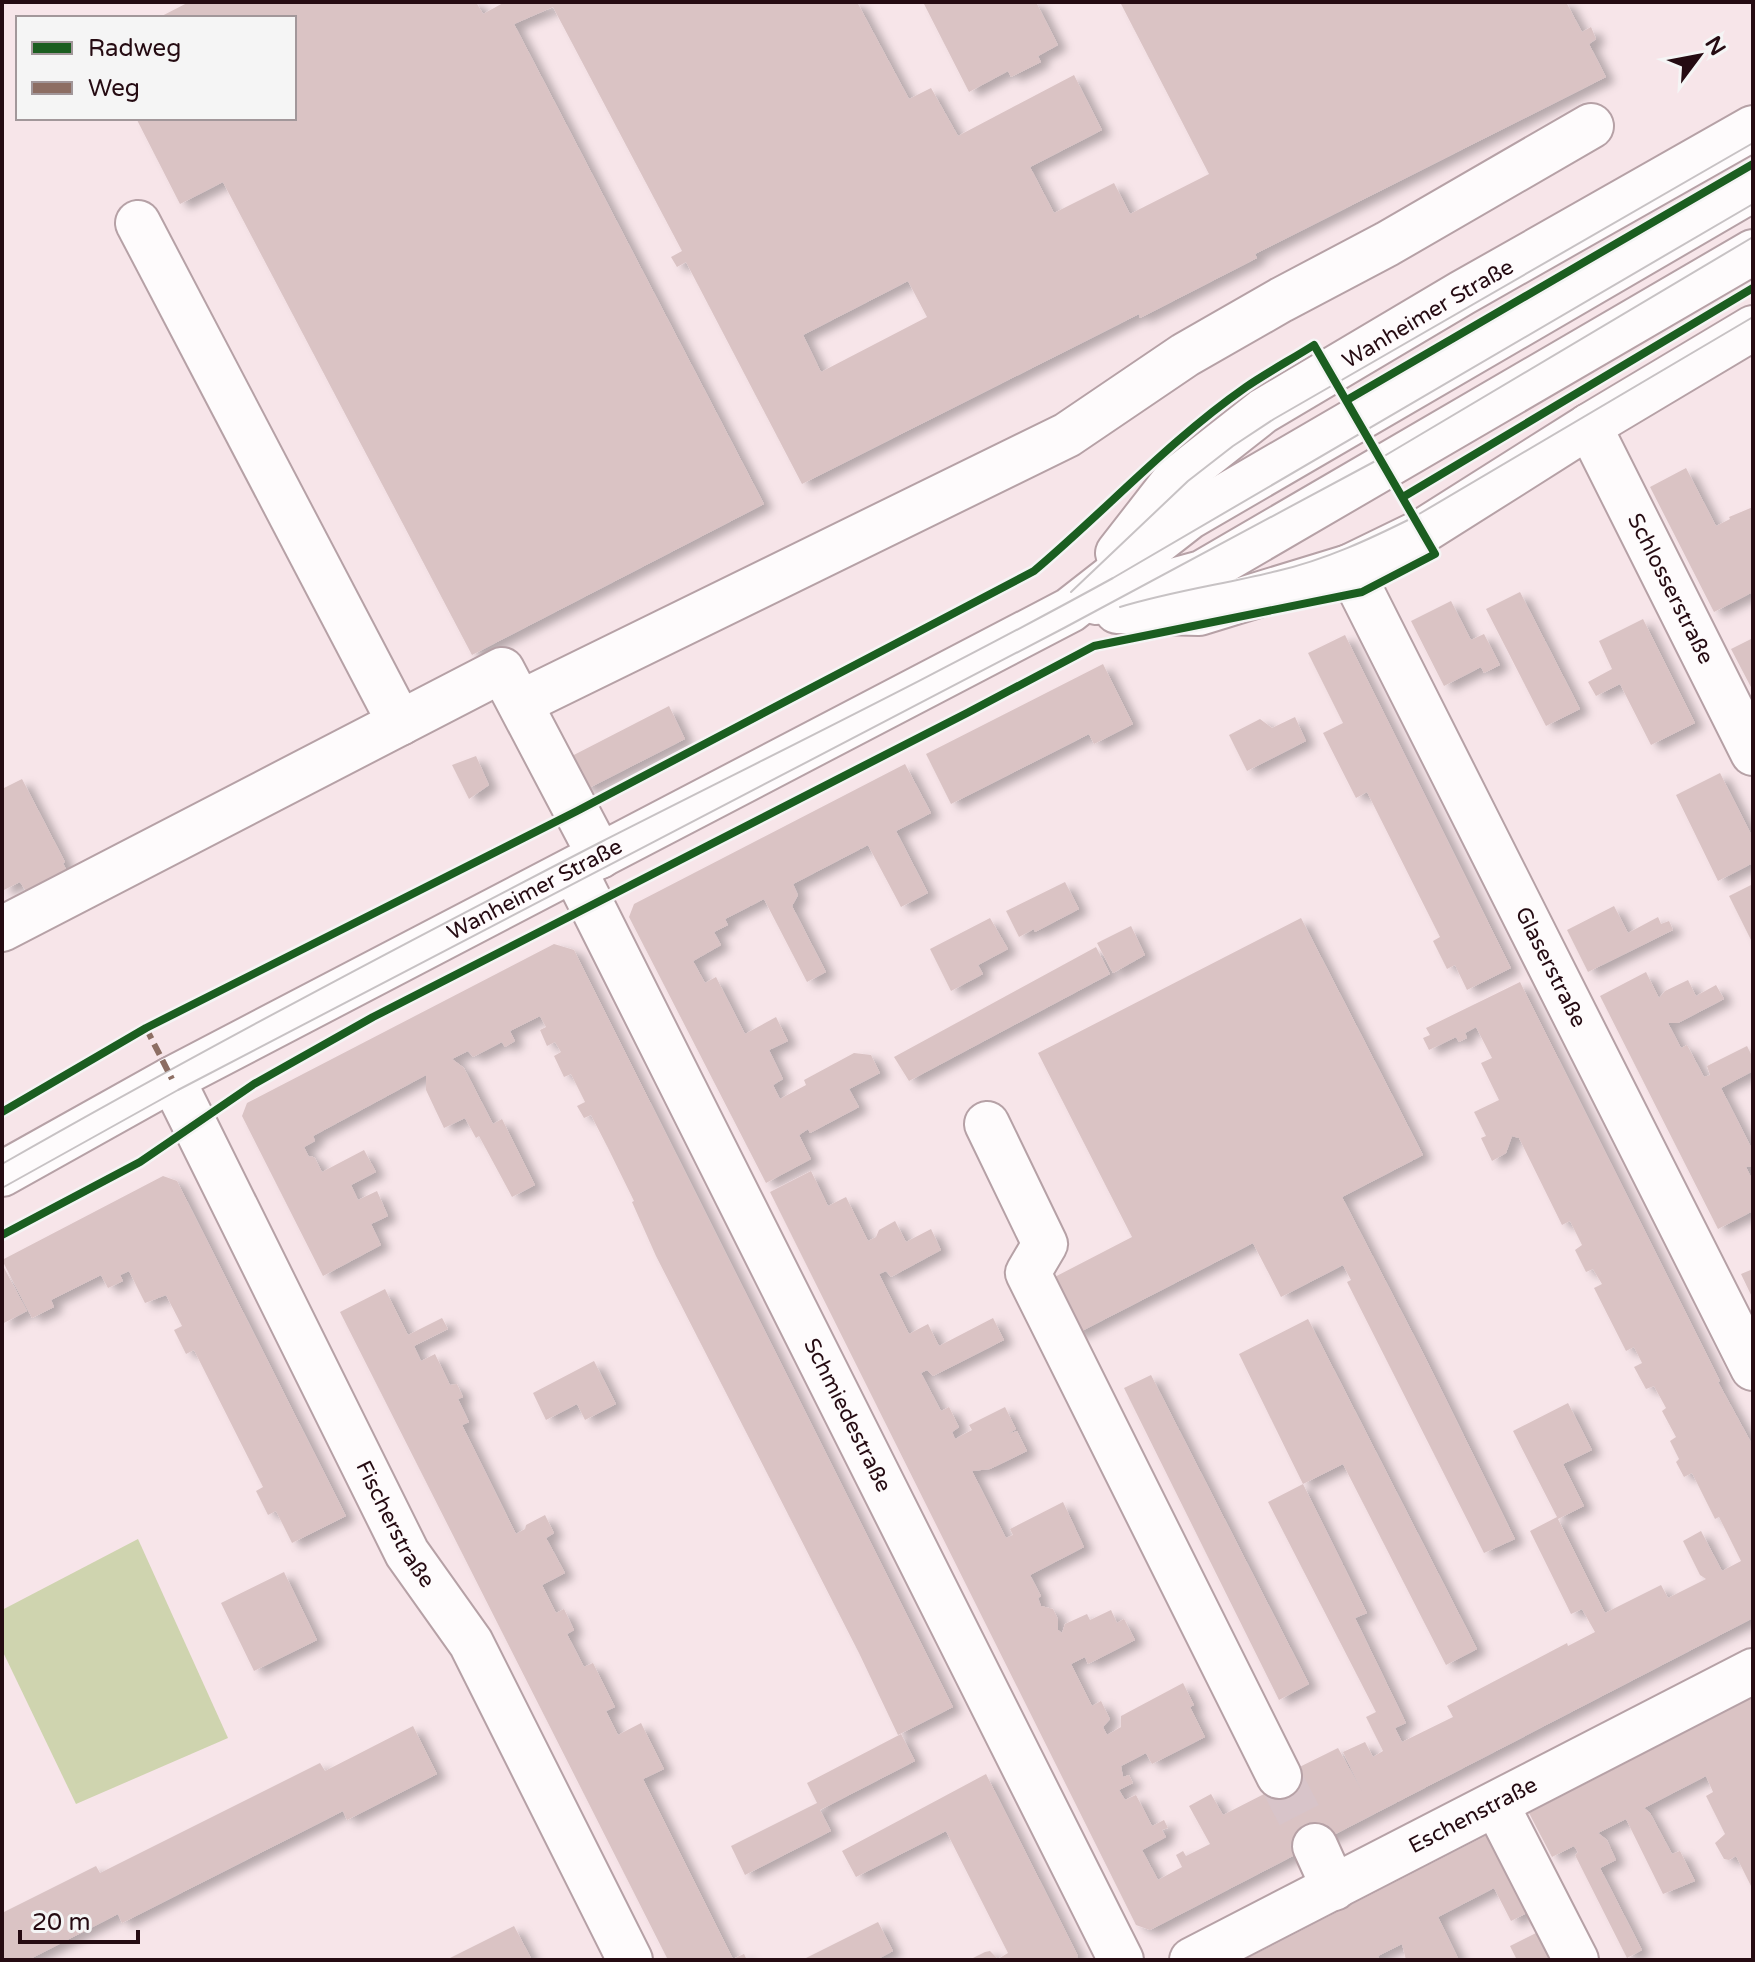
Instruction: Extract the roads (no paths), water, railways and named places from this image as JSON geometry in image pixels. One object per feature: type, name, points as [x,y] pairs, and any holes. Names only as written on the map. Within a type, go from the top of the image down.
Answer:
[{"type":"street","points":[[520,703],[1067,435],[1185,355],[1387,244],[1591,126]]},
{"type":"street","name":"Wanheimer Straße","points":[[1070,610],[1174,481],[1263,411],[1462,293],[1753,128]]},
{"type":"street","name":"Wanheimer Straße","points":[[2,1174],[172,1079],[1070,610],[1189,517],[1753,189]]},
{"type":"street","points":[[2,929],[400,723],[138,223]]},
{"type":"street","name":"Wanheimer Straße","points":[[1070,610],[1202,573],[1753,252]]},
{"type":"street","name":"Wanheimer Straße","points":[[1070,610],[1199,613],[1349,567],[1423,531],[1589,426],[1753,328]]},
{"type":"street","name":"Schlosserstraße","points":[[1589,426],[1753,753]]},
{"type":"street","name":"Glaserstraße","points":[[1349,567],[1753,1368]]},
{"type":"street","name":"Schmiedestraße","points":[[400,723],[502,670],[520,703],[587,863],[1121,1960]]},
{"type":"street","name":"Fischerstraße","points":[[172,1079],[407,1553],[471,1643],[630,1960]]},
{"type":"street","points":[[987,1124],[1045,1244],[1028,1273],[1279,1776]]},
{"type":"street","name":"Eschenstraße","points":[[1192,1960],[1753,1671]]},
{"type":"street","points":[[1496,1804],[1576,1960]]},
{"type":"street","points":[[1315,1846],[1334,1888]]},
{"type":"tunnel","points":[[1279,1776],[1315,1846]]},
{"type":"tram line","points":[[1071,592],[1188,481],[1274,419],[1753,143]]},
{"type":"tram line","points":[[2,1164],[373,961],[1113,578],[1753,204]]},
{"type":"tram line","points":[[2,1188],[178,1090],[1064,628],[1381,458],[1753,237]]},
{"type":"tram line","points":[[1120,607],[1295,566],[1381,533],[1414,517],[1753,317]]}]
